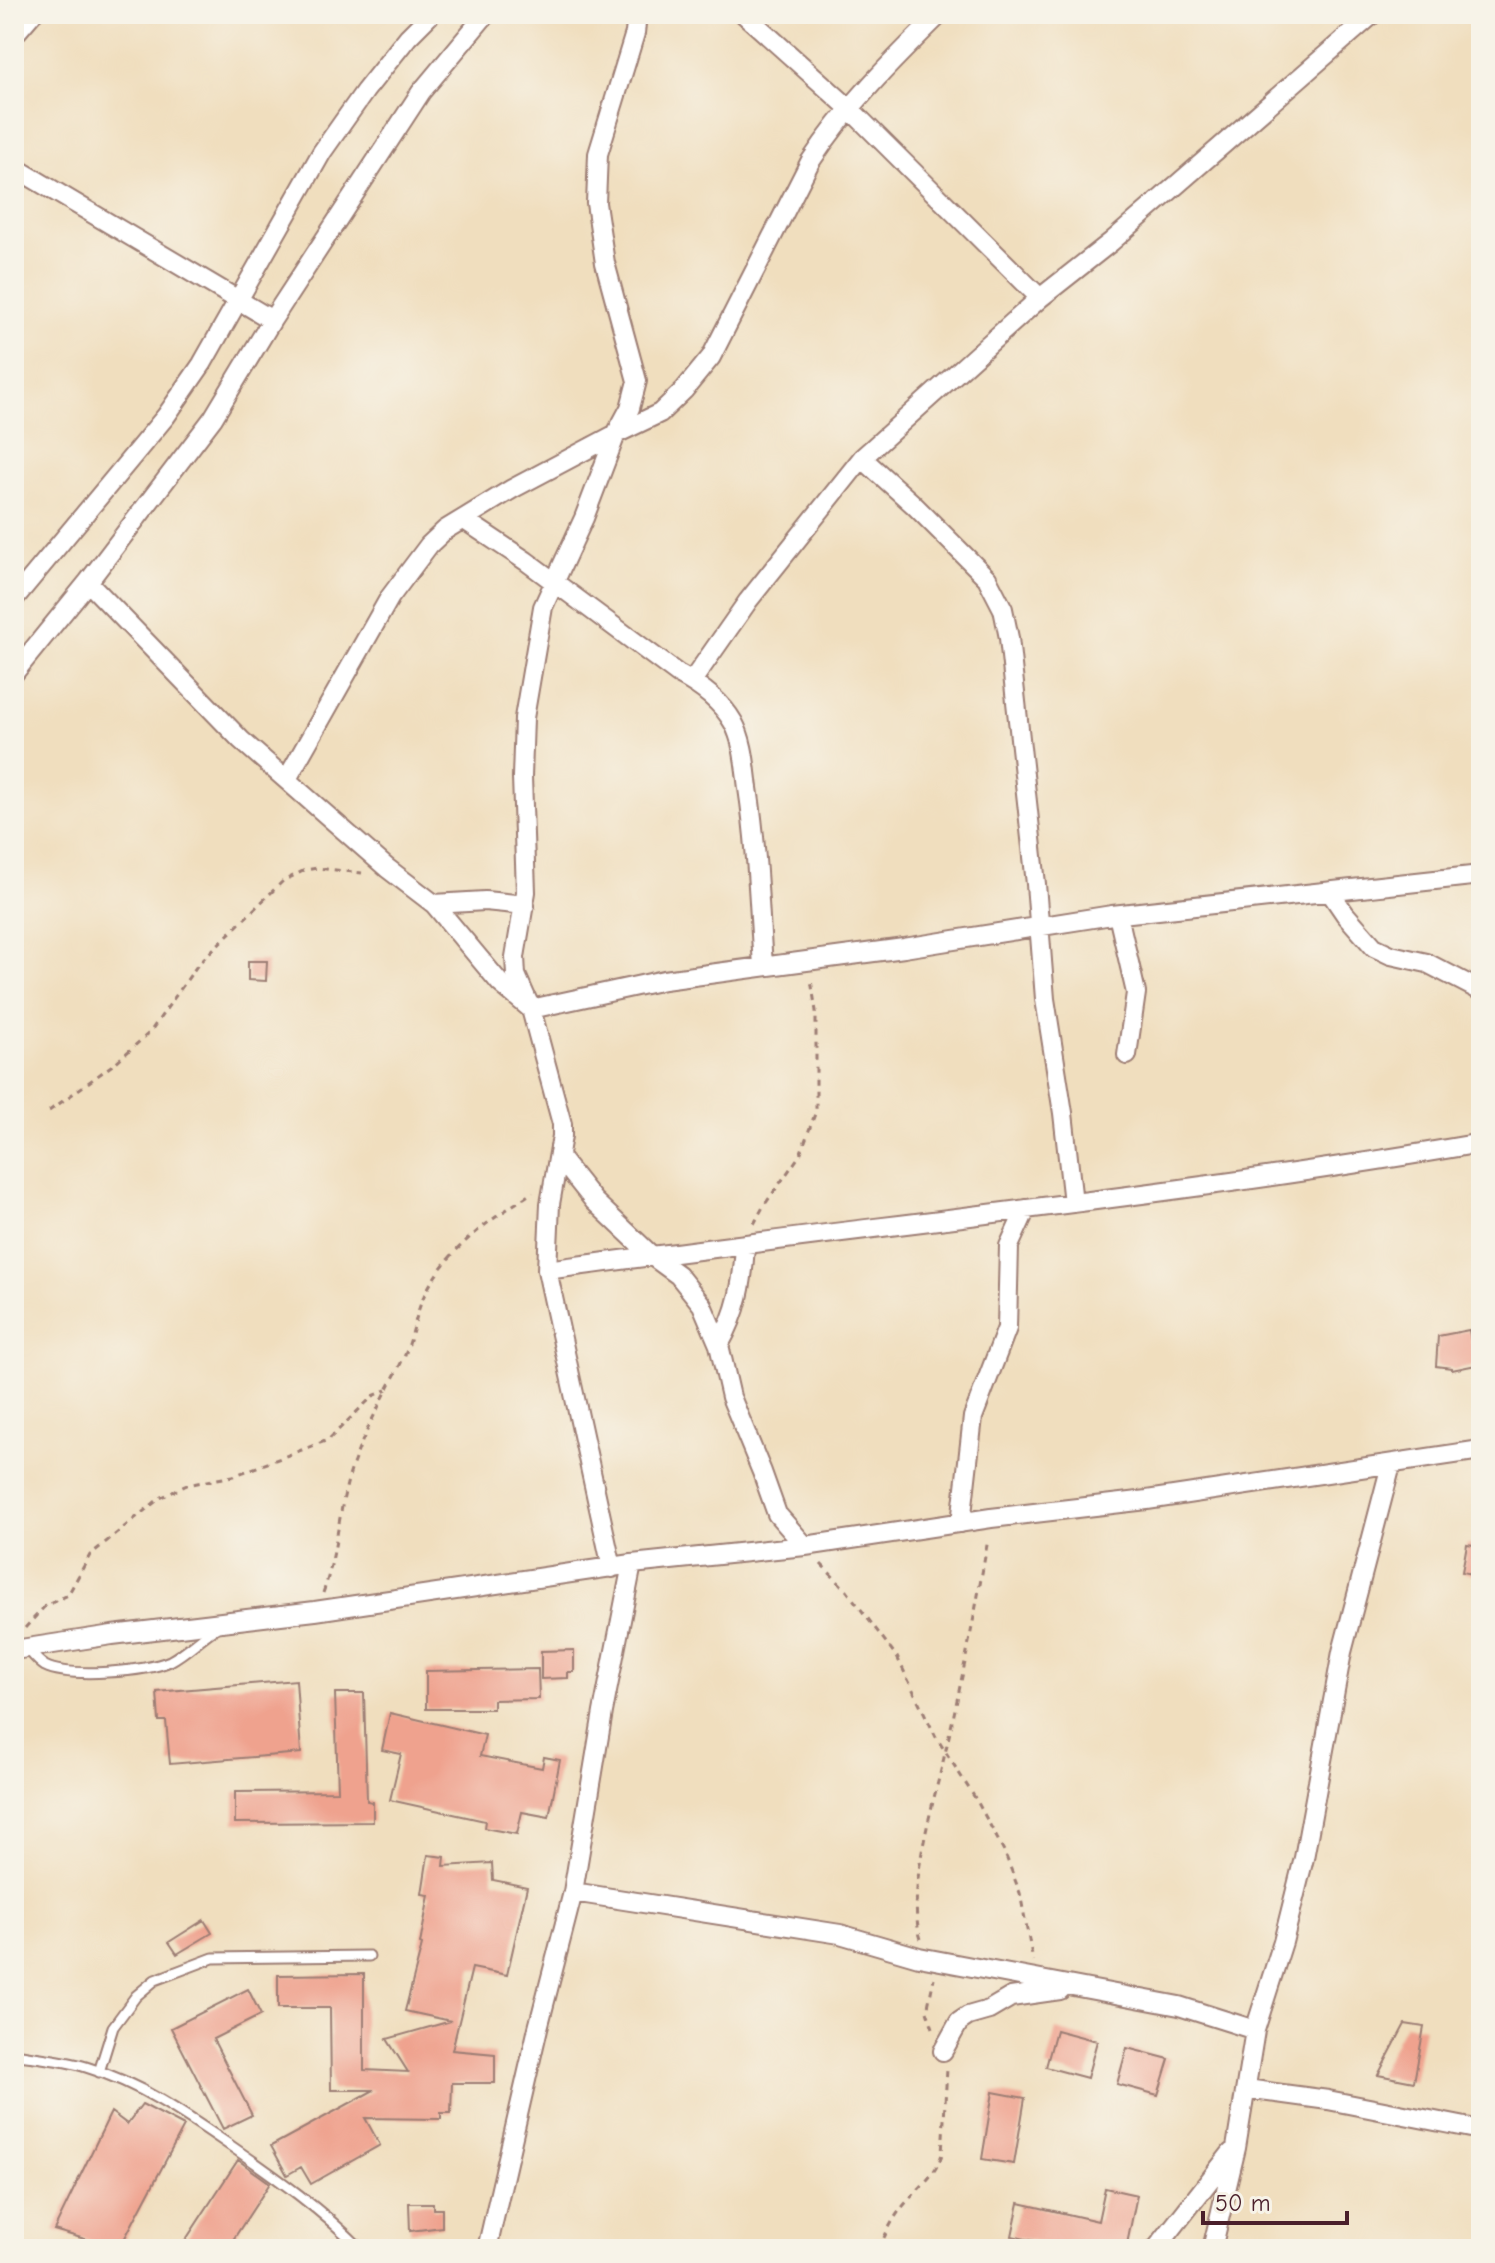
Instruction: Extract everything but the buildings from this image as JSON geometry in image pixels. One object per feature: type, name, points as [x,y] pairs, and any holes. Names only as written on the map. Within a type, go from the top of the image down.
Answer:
[{"type":"street","points":[[14,35],[32,14]]},
{"type":"street","points":[[14,599],[166,416],[240,300],[322,152],[365,91],[408,37],[431,14]]},
{"type":"street","points":[[14,673],[213,418],[272,320],[421,92],[486,14]]},
{"type":"street","points":[[612,1568],[547,1270],[550,1204],[562,1136],[560,1111],[531,1009],[516,975],[515,957],[525,905],[527,868],[522,777],[524,718],[543,607],[556,583],[616,434],[630,408],[637,381],[605,263],[596,203],[601,139],[635,33],[637,14]]},
{"type":"street","points":[[744,14],[850,109],[1040,298]]},
{"type":"street","points":[[287,779],[390,597],[429,545],[463,519],[512,489],[660,413],[684,390],[711,357],[810,162],[827,136],[884,69],[940,14]]},
{"type":"street","points":[[692,681],[748,601],[862,458],[1040,298],[1111,242],[1373,14]]},
{"type":"street","points":[[14,167],[272,320]]},
{"type":"street","points":[[862,458],[987,578],[1003,609],[1033,850],[1045,999],[1073,1203]]},
{"type":"street","points":[[463,519],[692,681],[726,712],[743,748],[751,808],[763,966]]},
{"type":"street","points":[[88,582],[241,740],[434,904],[500,983],[531,1009]]},
{"type":"street","points":[[531,1009],[664,980],[1118,915],[1481,875]]},
{"type":"street","points":[[1330,892],[1374,947],[1391,955],[1427,963],[1481,991]]},
{"type":"street","points":[[434,904],[485,901],[525,905]]},
{"type":"street","points":[[1118,915],[1136,993],[1127,1055]]},
{"type":"street","points":[[547,1270],[1339,1168],[1481,1143]]},
{"type":"street","points":[[559,1157],[594,1201],[692,1291],[713,1326],[731,1397],[777,1514],[805,1546]]},
{"type":"street","points":[[961,1523],[973,1417],[1007,1328],[1009,1246],[1026,1209]]},
{"type":"street","points":[[719,1345],[734,1317],[740,1296],[745,1245]]},
{"type":"street","points":[[19,1649],[315,1611],[632,1564],[805,1546],[991,1518],[1147,1500],[1481,1450]]},
{"type":"street","points":[[1212,2249],[1236,2148],[1255,2030],[1283,1942],[1304,1858],[1342,1652],[1391,1465]]},
{"type":"street","points":[[487,2249],[573,1892],[632,1564]]},
{"type":"street","points":[[573,1892],[723,1918],[819,1930],[928,1958],[1179,2006],[1255,2030]]},
{"type":"street","points":[[943,2051],[959,2022],[968,2016],[989,2010],[1011,1997],[1075,1987]]},
{"type":"street","points":[[1246,2089],[1343,2103],[1481,2130]]},
{"type":"street","points":[[1156,2249],[1236,2148]]},
{"type":"lane","points":[[19,1649],[57,1670],[76,1672],[138,1668],[170,1661],[223,1623]]},
{"type":"lane","points":[[99,2072],[113,2027],[136,1996],[155,1980],[213,1958],[369,1956]]},
{"type":"lane","points":[[14,2054],[86,2067],[133,2085],[204,2128],[317,2210],[361,2249]]},
{"type":"path","points":[[49,1111],[114,1064],[150,1032],[199,963],[283,881],[305,870],[317,868],[397,875]]},
{"type":"path","points":[[745,1245],[763,1207],[800,1155],[816,1111],[816,1011],[808,961]]},
{"type":"path","points":[[315,1611],[330,1574],[341,1511],[355,1458],[408,1350],[426,1292],[444,1264],[465,1240],[556,1179]]},
{"type":"path","points":[[19,1649],[27,1625],[45,1606],[68,1595],[90,1555],[160,1498],[187,1485],[233,1476],[328,1440],[373,1396],[387,1390]]},
{"type":"path","points":[[879,2249],[900,2210],[938,2168],[942,2154],[947,2070],[927,2011],[934,1978],[918,1933],[916,1913],[932,1798],[977,1605],[991,1518]]},
{"type":"path","points":[[805,1546],[847,1591],[897,1657],[945,1750],[1004,1851],[1020,1893],[1037,1980]]}]
